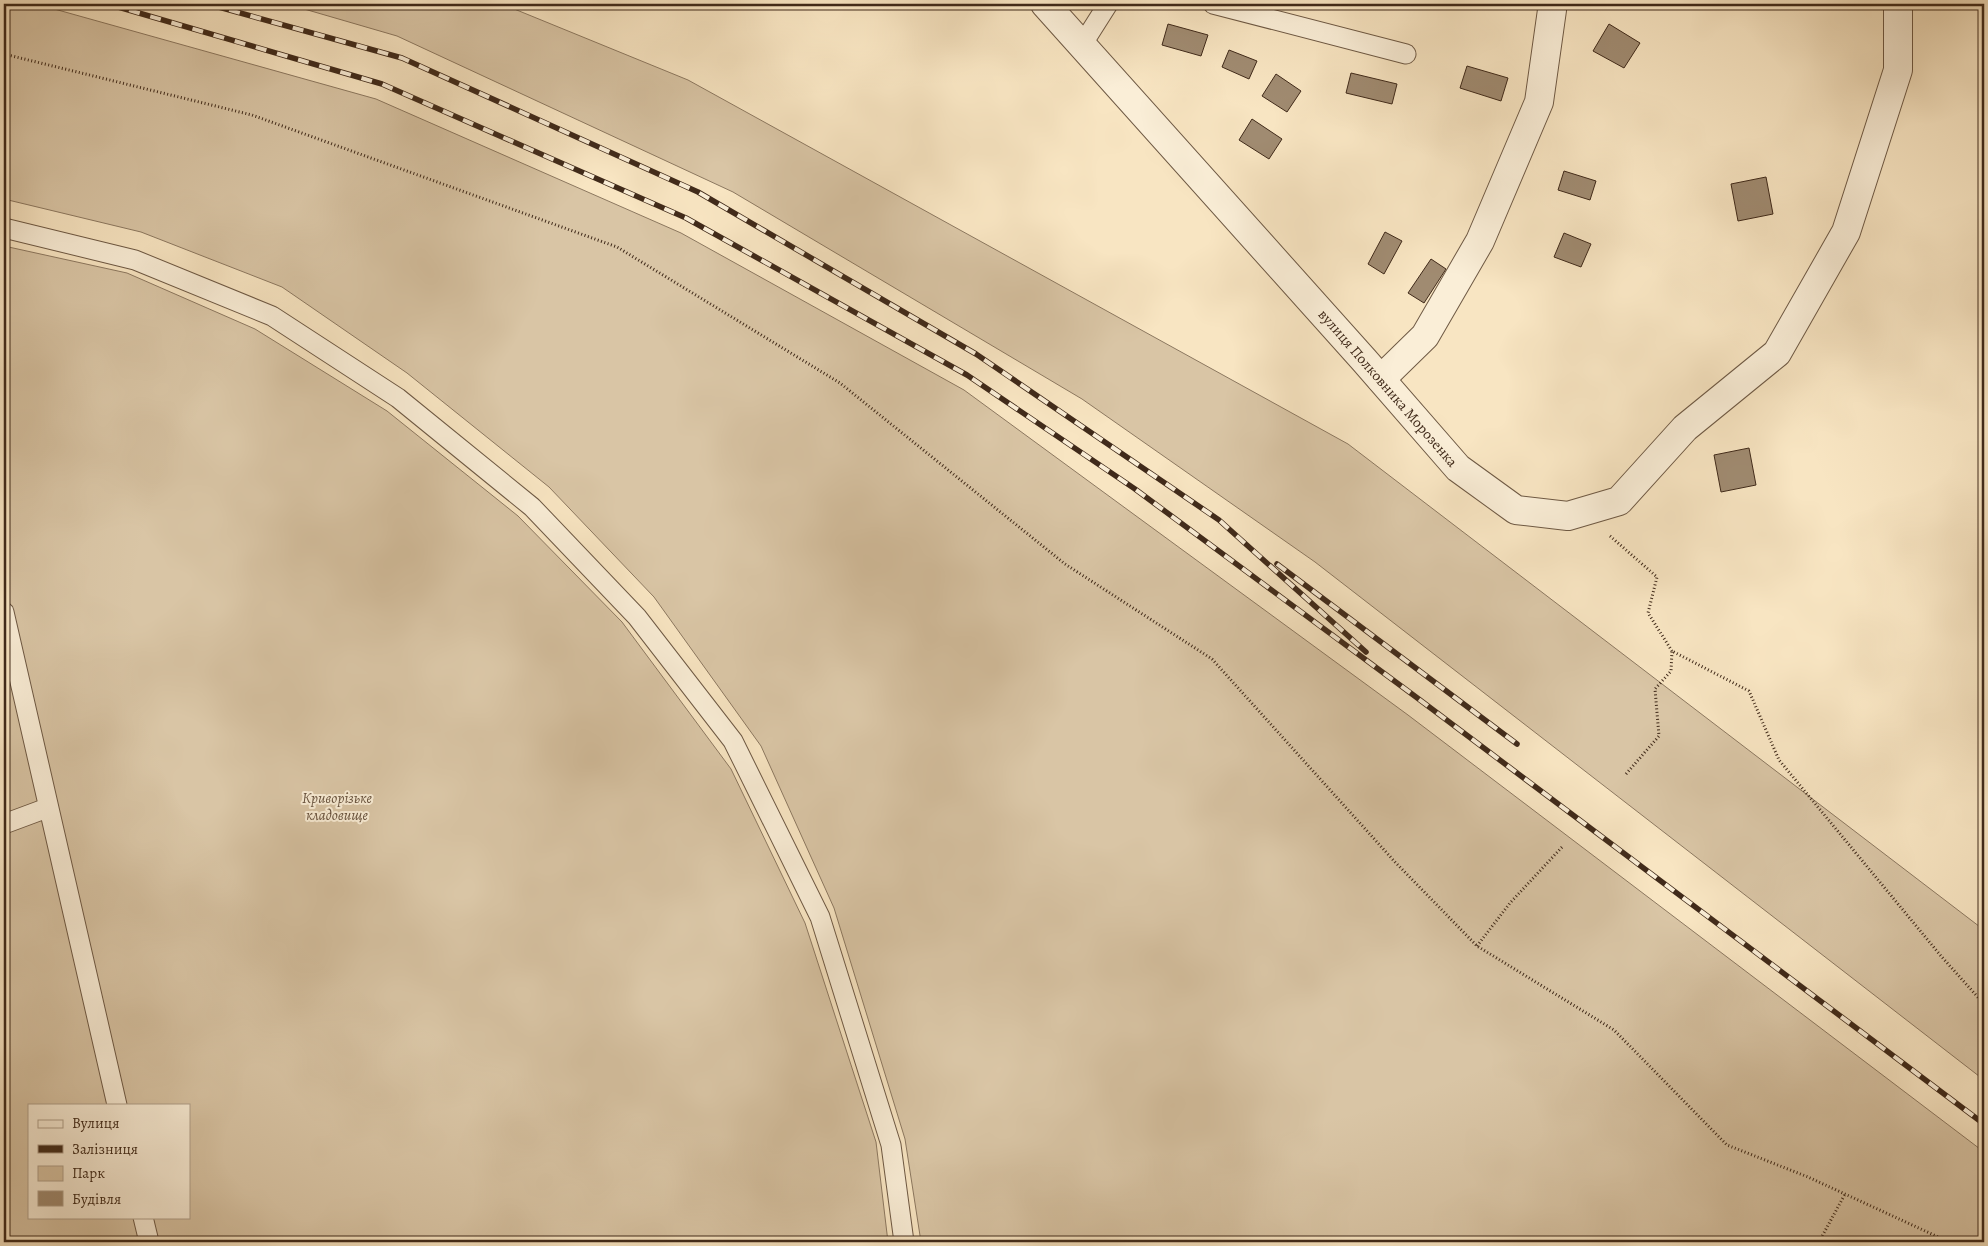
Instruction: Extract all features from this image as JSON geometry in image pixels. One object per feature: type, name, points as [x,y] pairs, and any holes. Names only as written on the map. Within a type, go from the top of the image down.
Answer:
[{"type":"street","name":"вулиця Полковника Морозенка","points":[[1045,4],[1381,379],[1458,468],[1516,510],[1568,516],[1619,501],[1685,428],[1777,353],[1846,232],[1898,70],[1898,4]]},
{"type":"street","points":[[1381,379],[1425,336],[1480,241],[1539,102],[1552,10],[1551,4]]},
{"type":"lane","points":[[1082,45],[1108,4]]},
{"type":"lane","points":[[1213,4],[1406,54]]},
{"type":"lane","points":[[4,228],[135,260],[272,316],[398,398],[532,507],[637,616],[733,741],[820,918],[891,1145],[904,1242]]},
{"type":"lane","points":[[4,612],[117,1104]]},
{"type":"lane","points":[[4,824],[48,808]]},
{"type":"lane","points":[[143,1218],[149,1242]]},
{"type":"path","points":[[4,54],[252,116],[617,247],[840,383],[1065,564],[1212,659],[1395,862],[1477,946],[1614,1030],[1727,1145],[1808,1177],[1949,1242]]},
{"type":"path","points":[[1568,516],[1607,533],[1657,577],[1648,613],[1672,651],[1749,691],[1778,760],[1941,956],[1984,1004]]},
{"type":"path","points":[[1626,774],[1659,736],[1655,689],[1671,671],[1672,651]]},
{"type":"path","points":[[1477,946],[1510,903],[1563,846]]},
{"type":"path","points":[[1820,1242],[1845,1194]]},
{"type":"green space","points":[[4,4],[40,5],[376,99],[681,233],[964,390],[1408,715],[1984,1152],[1984,1242],[921,1242],[905,1139],[834,908],[761,746],[654,597],[549,487],[407,373],[282,287],[141,232],[4,199]]},
{"type":"green space","points":[[287,4],[502,4],[688,80],[1348,444],[1984,930],[1984,1080],[1315,562],[1082,399],[733,192],[397,36]]},
{"type":"green space","name":"Криворізьке кладовище","points":[[4,246],[127,273],[255,329],[387,411],[518,516],[622,622],[731,769],[805,923],[876,1142],[888,1242],[4,1242]]},
{"type":"building","points":[[1168,24],[1208,35],[1201,56],[1162,45]]},
{"type":"building","points":[[1609,24],[1640,43],[1624,68],[1593,51]]},
{"type":"building","points":[[1229,50],[1257,61],[1249,79],[1222,67]]},
{"type":"building","points":[[1467,66],[1508,78],[1501,101],[1460,88]]},
{"type":"building","points":[[1351,73],[1397,84],[1392,104],[1346,93]]},
{"type":"building","points":[[1276,74],[1301,91],[1287,112],[1262,96]]},
{"type":"building","points":[[1252,119],[1282,139],[1269,159],[1239,140]]},
{"type":"building","points":[[1564,171],[1596,181],[1590,200],[1558,190]]},
{"type":"building","points":[[1766,177],[1773,214],[1738,221],[1731,184]]},
{"type":"building","points":[[1385,232],[1402,241],[1384,274],[1368,264]]},
{"type":"building","points":[[1564,233],[1591,244],[1581,267],[1554,257]]},
{"type":"building","points":[[1431,259],[1446,269],[1424,303],[1408,293]]},
{"type":"building","points":[[1749,448],[1756,485],[1721,492],[1714,455]]},
{"type":"railway","points":[[108,4],[382,84],[686,218],[967,375],[1135,489],[1416,697],[1984,1124]]},
{"type":"railway","points":[[208,4],[402,58],[698,192],[976,354],[1219,520],[1366,652]]},
{"type":"railway","points":[[1277,564],[1517,744]]}]
